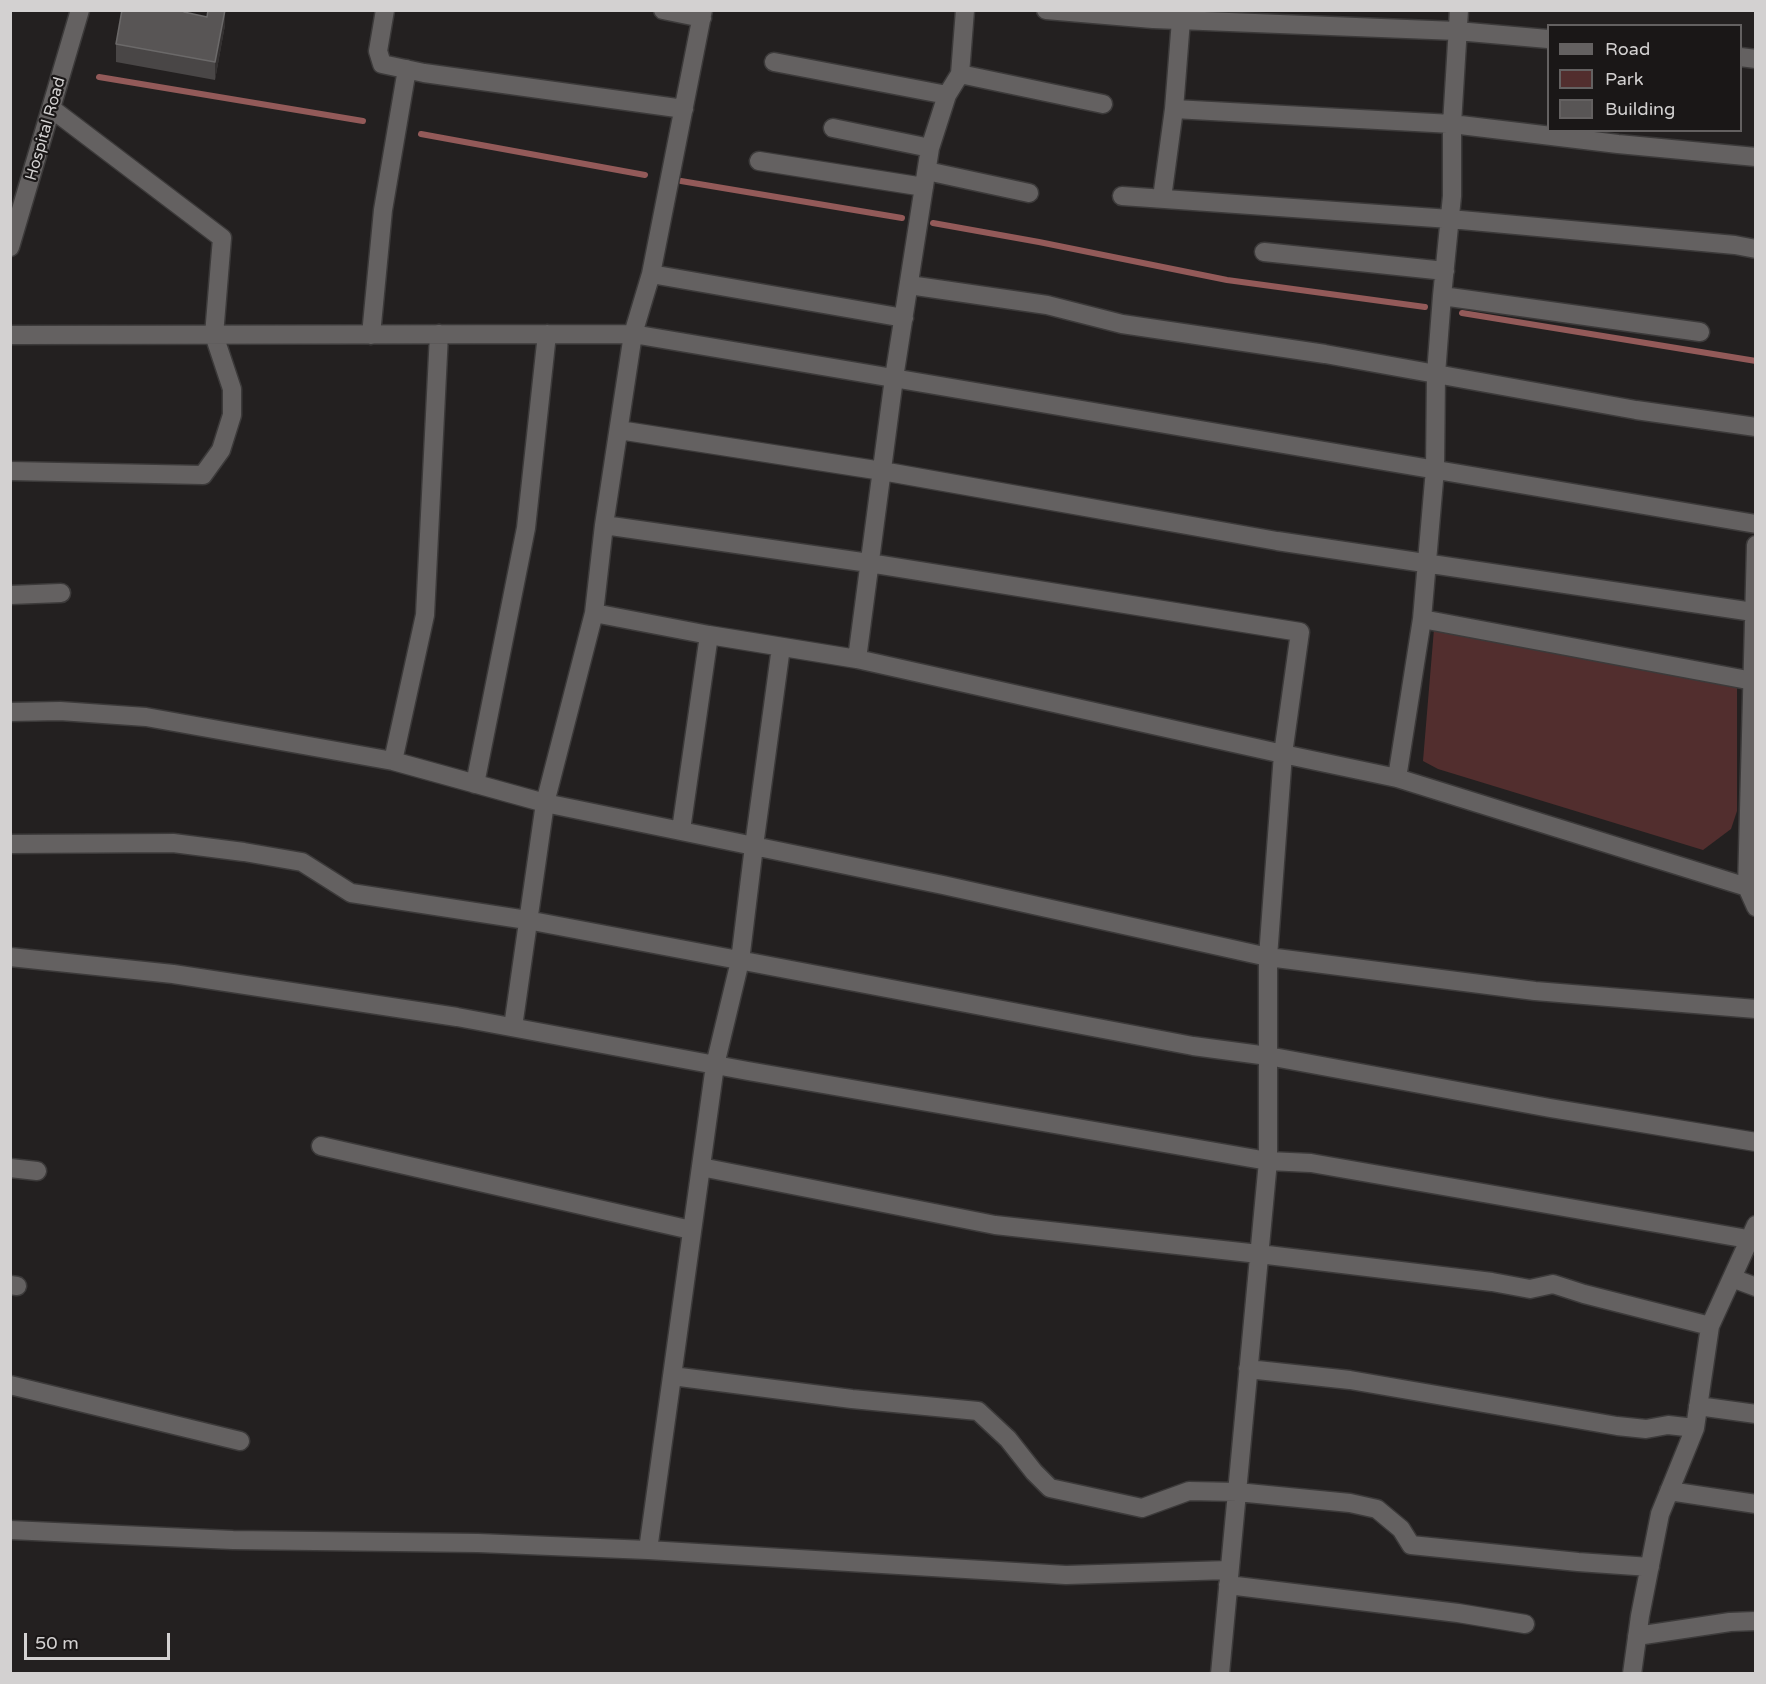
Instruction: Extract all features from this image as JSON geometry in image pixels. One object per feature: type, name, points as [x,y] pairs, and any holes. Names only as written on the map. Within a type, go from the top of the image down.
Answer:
[{"type":"street","name":"Hospital Road","points":[[10,247],[80,10]]},
{"type":"street","points":[[385,10],[378,51],[382,64],[684,109]]},
{"type":"street","points":[[513,1027],[545,803],[594,613],[604,525],[633,334],[651,274],[702,14],[663,10]]},
{"type":"street","points":[[857,658],[894,378],[930,148],[947,94],[960,74],[965,10]]},
{"type":"street","points":[[1046,10],[1154,15],[1181,20],[1457,31],[1547,39]]},
{"type":"street","points":[[1397,778],[1422,619],[1435,470],[1436,374],[1452,196],[1452,124],[1459,10]]},
{"type":"street","points":[[1162,198],[1174,109],[1181,20]]},
{"type":"street","points":[[774,62],[947,94]]},
{"type":"street","points":[[371,335],[383,210],[407,69]]},
{"type":"street","points":[[960,74],[1103,104]]},
{"type":"street","points":[[10,471],[203,475],[221,450],[232,415],[231,389],[214,335],[222,238],[52,109]]},
{"type":"street","points":[[1174,109],[1452,124],[1618,144],[1755,157]]},
{"type":"street","points":[[833,128],[930,148]]},
{"type":"street","points":[[759,161],[1029,193]]},
{"type":"street","points":[[1122,196],[1450,219],[1723,244],[1755,249]]},
{"type":"street","points":[[1264,252],[1445,271]]},
{"type":"street","points":[[651,274],[904,318]]},
{"type":"street","points":[[909,285],[1047,305],[1122,324],[1325,354],[1636,410],[1755,427]]},
{"type":"street","points":[[1442,296],[1700,332]]},
{"type":"street","points":[[393,761],[425,615],[438,334]]},
{"type":"street","points":[[475,784],[526,528],[547,334]]},
{"type":"street","points":[[10,335],[633,334],[1755,524]]},
{"type":"street","points":[[619,430],[882,471],[1277,541],[1753,612]]},
{"type":"street","points":[[604,525],[869,563],[1300,632],[1283,754],[1268,957],[1268,1161],[1220,1674]]},
{"type":"street","points":[[1755,545],[1752,818],[1747,887],[1755,907]]},
{"type":"street","points":[[10,594],[61,593]]},
{"type":"street","points":[[594,613],[709,635],[857,658],[1397,778],[1747,887]]},
{"type":"street","points":[[1422,619],[1753,681]]},
{"type":"street","points":[[681,830],[709,635]]},
{"type":"street","points":[[648,1550],[715,1065],[740,961],[782,647]]},
{"type":"street","points":[[10,712],[60,711],[146,717],[393,761],[545,803],[943,885],[1268,957],[1535,992],[1755,1009]]},
{"type":"street","points":[[10,844],[172,843],[244,852],[302,862],[351,893],[527,920],[1182,1044],[1268,1056],[1551,1108],[1755,1142]]},
{"type":"street","points":[[10,957],[173,974],[457,1017],[715,1065],[1268,1161],[1311,1163],[1742,1238],[1748,1244]]},
{"type":"street","points":[[321,1146],[692,1230]]},
{"type":"street","points":[[701,1167],[995,1225],[1260,1254],[1492,1282],[1530,1289],[1553,1284],[1710,1326]]},
{"type":"street","points":[[10,1168],[37,1171]]},
{"type":"street","points":[[1632,1674],[1660,1514],[1695,1428],[1710,1326],[1755,1225]]},
{"type":"street","points":[[1732,1278],[1755,1287]]},
{"type":"street","points":[[1248,1369],[1350,1380],[1617,1426],[1646,1429],[1668,1425],[1695,1428]]},
{"type":"street","points":[[672,1376],[852,1399],[978,1411],[1008,1439],[1050,1488],[1142,1508],[1189,1491],[1237,1492],[1350,1503],[1377,1509],[1401,1529],[1411,1545],[1650,1567]]},
{"type":"street","points":[[10,1385],[240,1441]]},
{"type":"street","points":[[1698,1406],[1755,1414]]},
{"type":"street","points":[[1669,1491],[1755,1504]]},
{"type":"street","points":[[10,1530],[233,1540],[478,1544],[648,1550],[1066,1575],[1229,1578],[1526,1624]]},
{"type":"street","points":[[1637,1636],[1730,1622],[1755,1621]]},
{"type":"green space","points":[[1434,629],[1737,685],[1737,811],[1731,829],[1703,850],[1438,769],[1423,761]]},
{"type":"building","points":[[122,10],[184,10],[184,12],[207,17],[208,10],[225,10],[215,62],[116,44]]},
{"type":"waterway","points":[[99,77],[363,121]]},
{"type":"waterway","points":[[421,134],[645,175]]},
{"type":"waterway","points":[[681,181],[902,218]]},
{"type":"waterway","points":[[933,223],[1227,280],[1425,307]]},
{"type":"waterway","points":[[1462,313],[1756,361]]}]
